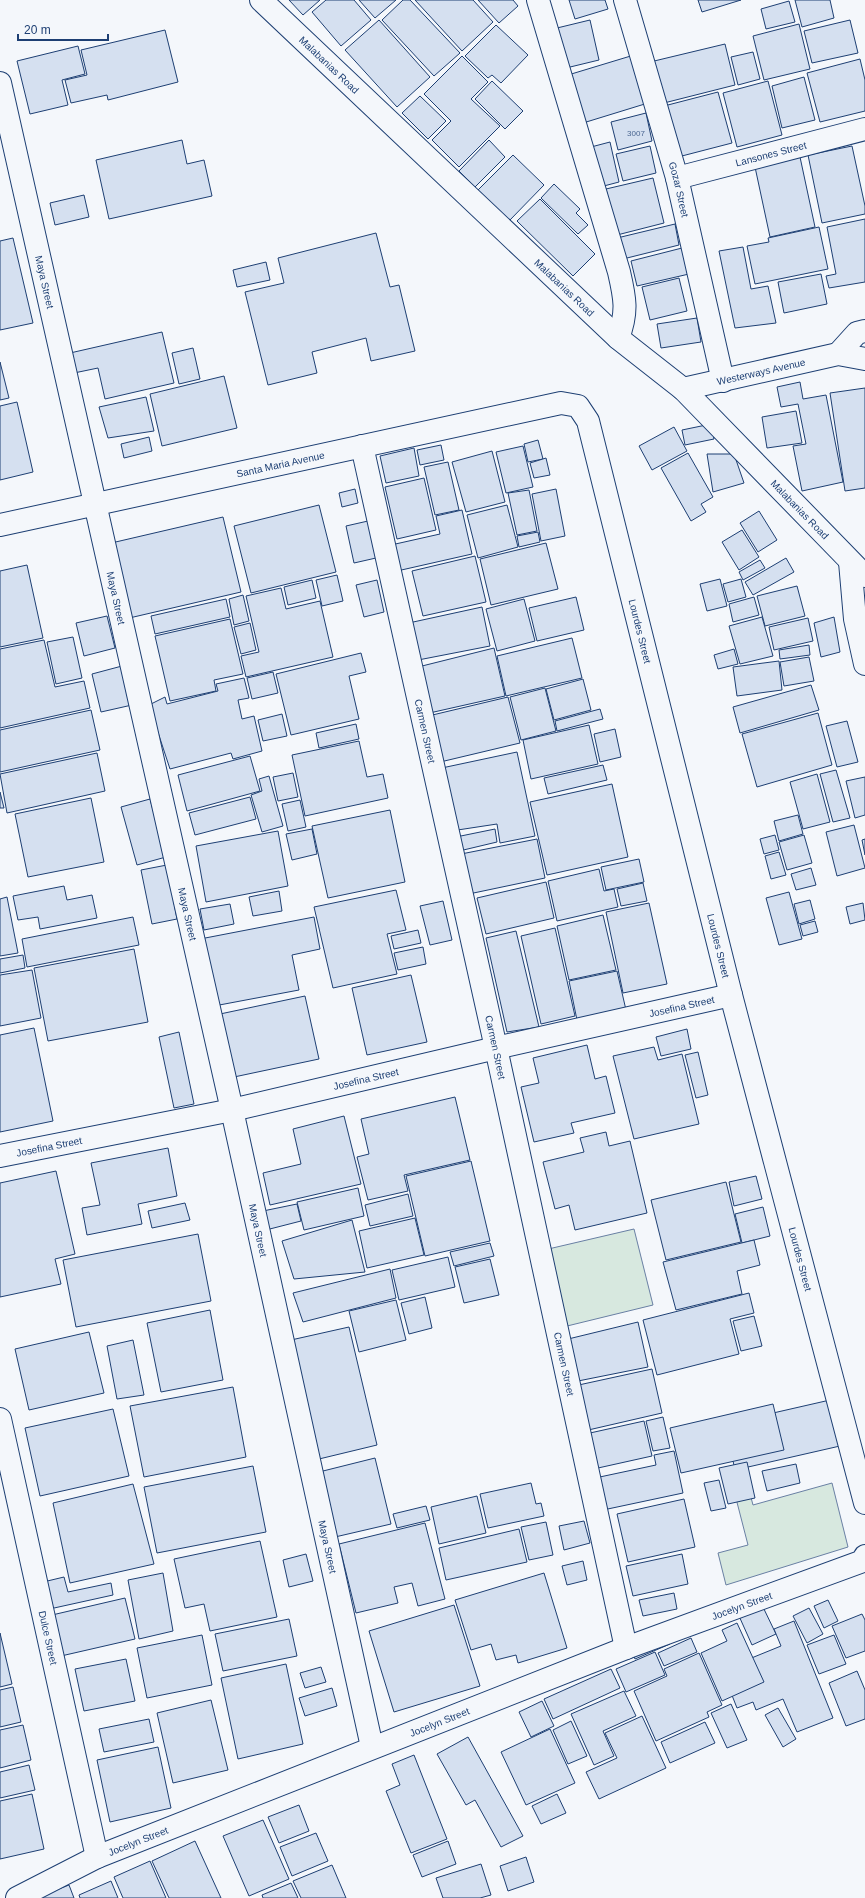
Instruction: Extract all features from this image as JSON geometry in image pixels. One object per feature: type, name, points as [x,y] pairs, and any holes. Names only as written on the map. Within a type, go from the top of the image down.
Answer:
[{"type":"street","name":"Malabanias Road","points":[[261,0],[618,338],[683,389],[857,569]]},
{"type":"street","points":[[538,0],[619,272],[626,310],[624,323],[618,338]]},
{"type":"street","name":"Gozar Street","points":[[625,0],[677,178],[723,381]]},
{"type":"street","name":"Maya Street","points":[[0,82],[232,1110],[372,1747]]},
{"type":"street","name":"Lansones Street","points":[[677,178],[865,129]]},
{"type":"street","points":[[838,354],[857,333],[865,331]]},
{"type":"street","name":"Westerways Avenue","points":[[683,389],[838,354],[865,359]]},
{"type":"street","name":"Santa Maria Avenue","points":[[0,526],[561,403]]},
{"type":"street","name":"Lourdes Street","points":[[561,403],[578,406],[588,421],[731,995],[865,1503]]},
{"type":"street","name":"Carmen Street","points":[[362,446],[496,1048],[626,1648]]},
{"type":"street","points":[[857,569],[855,619],[865,664]]},
{"type":"street","name":"Josefina Street","points":[[0,1156],[232,1110],[731,995]]},
{"type":"street","name":"Dulce Street","points":[[0,1419],[97,1857]]},
{"type":"street","name":"Jocelyn Street","points":[[17,1898],[97,1857],[372,1747],[626,1648],[863,1561],[865,1556]]},
{"type":"shaded area","points":[[634,1229],[653,1305],[563,1327],[544,1250]]},
{"type":"shaded area","points":[[745,1475],[753,1505],[832,1483],[848,1547],[726,1585],[718,1553],[748,1545],[731,1479]]},
{"type":"building","points":[[289,0],[320,0],[303,15]]},
{"type":"building","points":[[326,0],[354,0],[371,20],[341,46],[312,12]]},
{"type":"building","points":[[359,0],[396,0],[375,18]]},
{"type":"building","points":[[403,0],[410,0],[460,53],[434,76],[382,20]]},
{"type":"building","points":[[415,0],[473,0],[493,22],[462,51]]},
{"type":"building","points":[[478,0],[513,0],[518,6],[499,23]]},
{"type":"building","points":[[569,0],[605,0],[608,9],[575,19]]},
{"type":"building","points":[[698,0],[741,0],[702,12]]},
{"type":"building","points":[[795,0],[830,0],[834,18],[802,27]]},
{"type":"building","points":[[789,1],[795,22],[766,29],[761,9]]},
{"type":"building","points":[[379,20],[430,77],[397,107],[345,50]]},
{"type":"building","points":[[590,20],[599,60],[566,68],[557,28]]},
{"type":"building","points":[[850,20],[858,53],[812,63],[804,31]]},
{"type":"building","points":[[799,24],[810,69],[764,80],[753,36]]},
{"type":"building","points":[[496,25],[528,55],[501,83],[492,75],[488,78],[465,56]]},
{"type":"building","points":[[165,30],[178,82],[108,100],[107,95],[71,103],[65,80],[87,75],[81,50]]},
{"type":"building","points":[[725,44],[735,85],[660,104],[650,62]]},
{"type":"building","points":[[78,46],[85,74],[62,80],[68,105],[30,114],[17,61]]},
{"type":"building","points":[[753,52],[760,79],[738,85],[731,57]]},
{"type":"building","points":[[634,55],[648,103],[583,123],[568,75]]},
{"type":"building","points":[[462,56],[488,82],[471,99],[500,126],[459,167],[432,140],[451,121],[424,94]]},
{"type":"building","points":[[860,59],[865,80],[865,111],[820,122],[807,73]]},
{"type":"building","points":[[804,77],[815,120],[782,128],[772,86]]},
{"type":"building","points":[[492,81],[523,111],[505,129],[475,99]]},
{"type":"building","points":[[768,81],[782,135],[737,147],[723,93]]},
{"type":"building","points":[[718,92],[732,143],[678,157],[664,106]]},
{"type":"building","points":[[420,96],[446,121],[428,139],[402,113]]},
{"type":"building","points":[[646,113],[652,141],[618,150],[611,122]]},
{"type":"building","points":[[182,140],[187,164],[204,160],[212,196],[109,219],[96,160]]},
{"type":"building","points":[[489,140],[505,157],[475,187],[459,171]]},
{"type":"building","points":[[610,142],[619,182],[600,187],[591,147]]},
{"type":"building","points":[[650,146],[656,173],[623,181],[616,154]]},
{"type":"building","points":[[852,146],[865,206],[865,214],[822,223],[808,155]]},
{"type":"building","points":[[513,155],[544,185],[509,221],[478,190]]},
{"type":"building","points":[[800,157],[815,227],[770,237],[755,167]]},
{"type":"building","points":[[653,178],[664,223],[617,235],[606,189]]},
{"type":"building","points":[[554,184],[580,209],[576,213],[588,225],[578,234],[541,198]]},
{"type":"building","points":[[84,195],[89,217],[55,225],[50,203]]},
{"type":"building","points":[[540,199],[595,254],[573,276],[517,221]]},
{"type":"building","points":[[865,219],[865,282],[829,288],[826,276],[836,274],[827,227]]},
{"type":"building","points":[[675,224],[679,245],[623,259],[617,238]]},
{"type":"building","points":[[819,227],[828,269],[755,284],[747,246],[769,242],[768,238]]},
{"type":"building","points":[[376,233],[390,287],[399,285],[415,351],[371,361],[366,338],[312,352],[317,373],[268,385],[245,292],[284,283],[278,258]]},
{"type":"building","points":[[13,238],[33,323],[0,330],[0,241]]},
{"type":"building","points":[[743,247],[751,289],[768,286],[776,323],[735,328],[719,251]]},
{"type":"building","points":[[682,248],[689,274],[637,286],[631,261]]},
{"type":"building","points":[[266,262],[270,280],[237,287],[233,270]]},
{"type":"building","points":[[821,274],[827,304],[784,313],[778,282]]},
{"type":"building","points":[[679,278],[687,311],[650,320],[642,287]]},
{"type":"building","points":[[697,318],[701,342],[661,348],[657,324]]},
{"type":"building","points":[[162,332],[174,383],[105,399],[98,368],[74,373],[70,353]]},
{"type":"building","points":[[193,348],[200,379],[179,384],[172,353]]},
{"type":"building","points":[[0,362],[9,398],[0,400]]},
{"type":"building","points":[[224,376],[237,428],[162,446],[150,394]]},
{"type":"building","points":[[800,382],[803,399],[826,395],[843,482],[802,491],[793,446],[806,444],[798,404],[781,407],[777,387]]},
{"type":"building","points":[[865,388],[865,488],[845,491],[830,393]]},
{"type":"building","points":[[146,397],[154,431],[108,438],[99,407]]},
{"type":"building","points":[[17,402],[33,472],[0,480],[0,406]]},
{"type":"building","points":[[796,411],[802,443],[767,448],[762,417]]},
{"type":"building","points":[[711,424],[714,439],[685,445],[682,430]]},
{"type":"building","points":[[674,427],[687,451],[652,470],[639,446]]},
{"type":"building","points":[[149,437],[152,451],[124,458],[121,444]]},
{"type":"building","points":[[538,440],[543,459],[528,462],[524,444]]},
{"type":"building","points":[[441,445],[444,460],[420,465],[417,450]]},
{"type":"building","points":[[523,446],[533,487],[506,493],[496,452]]},
{"type":"building","points":[[414,448],[419,476],[386,483],[380,456]]},
{"type":"building","points":[[492,451],[505,502],[466,512],[452,462]]},
{"type":"building","points":[[688,453],[713,497],[701,504],[706,512],[691,521],[661,468]]},
{"type":"building","points":[[707,454],[734,454],[744,483],[713,492]]},
{"type":"building","points":[[546,458],[550,475],[534,478],[530,463]]},
{"type":"building","points":[[448,462],[459,510],[435,515],[424,467]]},
{"type":"building","points":[[424,478],[436,530],[397,539],[385,487]]},
{"type":"building","points":[[355,489],[358,503],[342,507],[339,493]]},
{"type":"building","points":[[556,489],[565,536],[541,541],[532,494]]},
{"type":"building","points":[[529,490],[537,531],[517,535],[508,493]]},
{"type":"building","points":[[319,505],[336,572],[251,593],[234,526]]},
{"type":"building","points":[[507,505],[518,547],[478,558],[467,515]]},
{"type":"building","points":[[462,510],[472,554],[397,571],[391,545],[440,534],[436,516]]},
{"type":"building","points":[[759,511],[777,540],[758,552],[740,523]]},
{"type":"building","points":[[223,517],[241,592],[125,619],[107,544]]},
{"type":"building","points":[[368,521],[376,558],[354,563],[346,526]]},
{"type":"building","points":[[742,530],[759,557],[739,570],[722,542]]},
{"type":"building","points":[[538,532],[540,542],[519,547],[517,536]]},
{"type":"building","points":[[546,543],[558,589],[491,605],[480,559]]},
{"type":"building","points":[[475,556],[486,602],[423,616],[412,571]]},
{"type":"building","points":[[786,558],[794,572],[753,595],[745,582]]},
{"type":"building","points":[[760,560],[765,568],[743,580],[739,572]]},
{"type":"building","points":[[27,565],[43,638],[0,647],[0,571]]},
{"type":"building","points":[[337,575],[343,601],[322,606],[316,580]]},
{"type":"building","points":[[720,579],[727,606],[707,611],[700,584]]},
{"type":"building","points":[[741,579],[746,597],[728,602],[723,584]]},
{"type":"building","points":[[312,580],[316,598],[288,605],[284,587]]},
{"type":"building","points":[[377,580],[384,612],[364,617],[356,585]]},
{"type":"building","points":[[797,586],[805,616],[765,626],[757,596]]},
{"type":"building","points":[[281,588],[286,609],[320,601],[333,657],[246,677],[241,656],[259,652],[246,596]]},
{"type":"building","points":[[243,595],[249,621],[234,625],[229,599]]},
{"type":"building","points":[[576,597],[584,630],[537,641],[529,608]]},
{"type":"building","points":[[754,597],[759,615],[733,622],[729,604]]},
{"type":"building","points":[[226,599],[230,617],[155,634],[151,616]]},
{"type":"building","points":[[524,599],[535,641],[497,651],[486,609]]},
{"type":"building","points":[[482,607],[490,646],[413,661],[404,624]]},
{"type":"building","points":[[107,616],[115,648],[84,656],[76,623]]},
{"type":"building","points":[[762,617],[773,656],[740,664],[729,626]]},
{"type":"building","points":[[834,617],[840,652],[821,657],[814,623]]},
{"type":"building","points":[[808,618],[813,641],[774,650],[769,627]]},
{"type":"building","points":[[230,619],[243,674],[214,680],[216,691],[170,701],[155,636]]},
{"type":"building","points":[[250,623],[256,650],[241,654],[234,627]]},
{"type":"building","points":[[73,637],[82,678],[56,684],[47,642]]},
{"type":"building","points":[[572,638],[582,678],[506,696],[497,656]]},
{"type":"building","points":[[44,640],[55,687],[84,681],[90,708],[0,728],[0,649]]},
{"type":"building","points":[[809,645],[810,655],[780,659],[779,650]]},
{"type":"building","points":[[494,648],[505,696],[425,714],[414,668]]},
{"type":"building","points":[[734,649],[738,664],[718,669],[714,655]]},
{"type":"building","points":[[361,653],[366,672],[349,676],[359,719],[291,735],[276,674]]},
{"type":"building","points":[[809,657],[814,681],[784,686],[780,662]]},
{"type":"building","points":[[779,661],[782,690],[737,696],[733,667]]},
{"type":"building","points":[[122,666],[132,705],[101,712],[92,674]]},
{"type":"building","points":[[273,672],[278,693],[252,699],[247,678]]},
{"type":"building","points":[[244,678],[249,698],[238,700],[242,719],[254,716],[262,751],[233,759],[231,753],[170,769],[149,705],[165,697],[167,704],[218,691],[216,684]]},
{"type":"building","points":[[583,679],[591,710],[554,720],[546,689]]},
{"type":"building","points":[[811,685],[819,710],[740,733],[733,707]]},
{"type":"building","points":[[545,688],[556,731],[521,740],[510,697]]},
{"type":"building","points":[[508,697],[520,743],[436,763],[424,717]]},
{"type":"building","points":[[600,709],[603,719],[557,731],[555,721]]},
{"type":"building","points":[[91,710],[100,750],[0,772],[0,730]]},
{"type":"building","points":[[818,713],[832,765],[757,787],[742,734]]},
{"type":"building","points":[[282,714],[287,736],[263,741],[258,720]]},
{"type":"building","points":[[847,721],[858,762],[837,767],[826,726]]},
{"type":"building","points":[[356,724],[359,739],[319,748],[316,733]]},
{"type":"building","points":[[589,725],[598,764],[531,779],[523,740]]},
{"type":"building","points":[[615,729],[621,757],[600,762],[594,734]]},
{"type":"building","points":[[359,741],[367,777],[383,774],[388,798],[305,816],[292,755]]},
{"type":"building","points":[[517,752],[535,836],[500,843],[497,824],[451,831],[437,769]]},
{"type":"building","points":[[97,753],[105,791],[7,813],[0,774]]},
{"type":"building","points":[[250,756],[260,791],[187,811],[178,775]]},
{"type":"building","points":[[603,765],[607,780],[548,794],[544,778]]},
{"type":"building","points":[[836,770],[850,818],[833,822],[820,774]]},
{"type":"building","points":[[293,773],[298,797],[278,801],[273,777]]},
{"type":"building","points":[[817,774],[830,822],[803,829],[790,782]]},
{"type":"building","points":[[269,776],[283,826],[262,832],[251,795],[262,791],[259,779]]},
{"type":"building","points":[[865,777],[865,815],[855,818],[846,781]]},
{"type":"building","points":[[612,784],[628,857],[547,875],[530,802]]},
{"type":"building","points":[[0,792],[4,808],[0,808]]},
{"type":"building","points":[[250,797],[256,819],[195,835],[189,813]]},
{"type":"building","points":[[91,798],[104,862],[28,877],[15,814]]},
{"type":"building","points":[[150,799],[166,857],[137,865],[121,807]]},
{"type":"building","points":[[300,800],[306,827],[288,831],[282,804]]},
{"type":"building","points":[[390,810],[405,882],[328,898],[312,826]]},
{"type":"building","points":[[798,815],[803,834],[779,841],[774,821]]},
{"type":"building","points":[[854,825],[865,868],[837,876],[826,832]]},
{"type":"building","points":[[312,829],[317,854],[292,860],[286,834]]},
{"type":"building","points":[[495,829],[497,842],[455,852],[451,838]]},
{"type":"building","points":[[278,831],[288,886],[206,902],[196,846]]},
{"type":"building","points":[[775,835],[779,850],[764,854],[760,839]]},
{"type":"building","points":[[804,835],[812,863],[787,870],[779,842]]},
{"type":"building","points":[[537,839],[545,878],[464,895],[456,855]]},
{"type":"building","points":[[865,839],[865,855],[862,840]]},
{"type":"building","points":[[779,852],[786,875],[771,879],[765,856]]},
{"type":"building","points":[[639,859],[644,882],[606,890],[601,867]]},
{"type":"building","points":[[167,865],[177,919],[152,924],[141,870]]},
{"type":"building","points":[[811,868],[816,885],[796,890],[791,874]]},
{"type":"building","points":[[599,869],[604,891],[614,889],[618,907],[557,921],[548,881]]},
{"type":"building","points":[[546,882],[554,918],[486,934],[477,898]]},
{"type":"building","points":[[643,883],[647,901],[621,906],[617,889]]},
{"type":"building","points":[[64,886],[67,900],[92,895],[97,918],[40,929],[38,917],[18,920],[13,896]]},
{"type":"building","points":[[396,890],[406,930],[387,934],[397,974],[333,988],[314,907]]},
{"type":"building","points":[[279,891],[282,911],[253,916],[249,897]]},
{"type":"building","points":[[789,892],[802,939],[779,945],[766,898]]},
{"type":"building","points":[[7,897],[18,953],[0,956],[0,899]]},
{"type":"building","points":[[810,900],[815,919],[799,924],[794,904]]},
{"type":"building","points":[[443,901],[452,940],[430,945],[420,906]]},
{"type":"building","points":[[649,903],[667,984],[623,993],[606,912]]},
{"type":"building","points":[[863,903],[865,920],[850,924],[846,907]]},
{"type":"building","points":[[230,904],[234,924],[204,930],[200,909]]},
{"type":"building","points":[[603,915],[616,970],[569,980],[557,926]]},
{"type":"building","points":[[133,917],[139,945],[27,967],[22,939]]},
{"type":"building","points":[[314,917],[320,949],[292,955],[299,990],[214,1006],[200,939]]},
{"type":"building","points":[[815,921],[818,932],[803,936],[800,925]]},
{"type":"building","points":[[555,928],[575,1016],[541,1024],[521,936]]},
{"type":"building","points":[[418,930],[421,943],[394,949],[391,936]]},
{"type":"building","points":[[516,931],[539,1027],[507,1032],[486,938]]},
{"type":"building","points":[[423,947],[426,964],[398,970],[394,953]]},
{"type":"building","points":[[134,949],[148,1022],[48,1041],[34,968]]},
{"type":"building","points":[[23,955],[25,968],[0,973],[0,959]]},
{"type":"building","points":[[32,970],[41,1018],[0,1026],[0,975]]},
{"type":"building","points":[[617,971],[626,1010],[577,1020],[569,981]]},
{"type":"building","points":[[411,975],[427,1042],[367,1055],[352,988]]},
{"type":"building","points":[[305,996],[319,1059],[234,1077],[220,1014]]},
{"type":"building","points":[[34,1028],[53,1121],[0,1132],[0,1035]]},
{"type":"building","points":[[687,1029],[691,1049],[661,1056],[656,1037]]},
{"type":"building","points":[[179,1032],[194,1104],[174,1108],[159,1037]]},
{"type":"building","points":[[587,1045],[595,1079],[606,1076],[615,1113],[571,1123],[574,1133],[534,1142],[521,1087],[539,1083],[533,1058]]},
{"type":"building","points":[[654,1047],[658,1060],[682,1054],[699,1124],[634,1139],[613,1056]]},
{"type":"building","points":[[698,1052],[708,1095],[696,1098],[685,1055]]},
{"type":"building","points":[[455,1097],[470,1160],[404,1175],[408,1191],[368,1200],[357,1157],[369,1154],[361,1119]]},
{"type":"building","points":[[344,1116],[361,1184],[270,1205],[263,1173],[301,1164],[293,1129]]},
{"type":"building","points":[[606,1132],[609,1146],[630,1141],[647,1213],[575,1230],[569,1205],[555,1209],[543,1162],[584,1152],[580,1138]]},
{"type":"building","points":[[168,1148],[177,1196],[138,1204],[142,1224],[87,1235],[82,1208],[100,1205],[91,1163]]},
{"type":"building","points":[[471,1161],[490,1241],[425,1256],[406,1176]]},
{"type":"building","points":[[56,1171],[75,1254],[55,1259],[61,1284],[0,1297],[0,1183]]},
{"type":"building","points":[[756,1176],[762,1199],[734,1206],[729,1182]]},
{"type":"building","points":[[726,1182],[741,1242],[666,1260],[651,1200]]},
{"type":"building","points":[[358,1188],[364,1216],[304,1230],[297,1202]]},
{"type":"building","points":[[408,1194],[413,1216],[370,1226],[365,1205]]},
{"type":"building","points":[[185,1203],[190,1220],[152,1228],[148,1211]]},
{"type":"building","points":[[297,1204],[301,1221],[262,1231],[258,1212]]},
{"type":"building","points":[[763,1207],[770,1236],[742,1243],[735,1214]]},
{"type":"building","points":[[415,1218],[424,1255],[367,1268],[359,1231]]},
{"type":"building","points":[[352,1220],[365,1272],[294,1279],[282,1241]]},
{"type":"building","points":[[198,1234],[211,1301],[76,1327],[63,1260]]},
{"type":"building","points":[[754,1240],[760,1265],[737,1271],[742,1294],[676,1310],[663,1262]]},
{"type":"building","points":[[490,1243],[494,1256],[454,1266],[450,1252]]},
{"type":"building","points":[[448,1257],[455,1287],[399,1300],[392,1270]]},
{"type":"building","points":[[490,1259],[499,1295],[464,1303],[455,1267]]},
{"type":"building","points":[[390,1269],[396,1298],[303,1322],[293,1293]]},
{"type":"building","points":[[749,1293],[754,1313],[730,1319],[739,1354],[657,1375],[643,1320]]},
{"type":"building","points":[[425,1297],[432,1328],[409,1334],[401,1303]]},
{"type":"building","points":[[396,1300],[406,1340],[359,1352],[349,1311]]},
{"type":"building","points":[[210,1310],[223,1380],[161,1392],[147,1323]]},
{"type":"building","points":[[754,1316],[762,1346],[741,1351],[733,1321]]},
{"type":"building","points":[[638,1322],[648,1367],[573,1382],[564,1340]]},
{"type":"building","points":[[349,1327],[377,1445],[319,1459],[291,1340]]},
{"type":"building","points":[[89,1332],[104,1393],[29,1410],[15,1349]]},
{"type":"building","points":[[133,1340],[144,1395],[117,1399],[107,1346]]},
{"type":"building","points":[[652,1369],[662,1413],[584,1431],[574,1386]]},
{"type":"building","points":[[233,1387],[246,1457],[144,1477],[130,1406]]},
{"type":"building","points":[[830,1400],[840,1446],[735,1470],[725,1424]]},
{"type":"building","points":[[773,1404],[784,1450],[681,1473],[670,1428]]},
{"type":"building","points":[[113,1409],[129,1476],[40,1496],[25,1428]]},
{"type":"building","points":[[663,1417],[670,1448],[653,1451],[646,1421]]},
{"type":"building","points":[[644,1421],[652,1456],[598,1468],[590,1433]]},
{"type":"building","points":[[674,1451],[683,1493],[603,1510],[595,1478],[656,1465],[654,1455]]},
{"type":"building","points":[[375,1458],[391,1524],[335,1537],[319,1472]]},
{"type":"building","points":[[747,1462],[755,1498],[728,1504],[719,1468]]},
{"type":"building","points":[[796,1464],[800,1483],[767,1491],[762,1471]]},
{"type":"building","points":[[253,1466],[266,1532],[157,1553],[144,1487]]},
{"type":"building","points":[[719,1480],[726,1508],[711,1511],[704,1483]]},
{"type":"building","points":[[531,1483],[536,1504],[541,1503],[544,1516],[488,1528],[480,1494]]},
{"type":"building","points":[[133,1484],[154,1564],[70,1583],[53,1503]]},
{"type":"building","points":[[477,1496],[486,1533],[439,1544],[431,1507]]},
{"type":"building","points":[[684,1499],[695,1547],[628,1562],[617,1514]]},
{"type":"building","points":[[426,1506],[430,1520],[397,1528],[393,1514]]},
{"type":"building","points":[[584,1521],[590,1543],[564,1550],[559,1526]]},
{"type":"building","points":[[546,1522],[553,1555],[529,1560],[521,1527]]},
{"type":"building","points":[[425,1523],[445,1599],[418,1606],[412,1583],[394,1587],[398,1603],[356,1613],[339,1544]]},
{"type":"building","points":[[519,1529],[527,1562],[446,1580],[439,1548]]},
{"type":"building","points":[[260,1541],[277,1617],[210,1631],[204,1604],[185,1608],[174,1559]]},
{"type":"building","points":[[306,1554],[313,1581],[289,1587],[283,1560]]},
{"type":"building","points":[[682,1554],[688,1584],[633,1596],[626,1566]]},
{"type":"building","points":[[583,1561],[587,1580],[567,1585],[562,1566]]},
{"type":"building","points":[[163,1573],[173,1631],[139,1639],[128,1580]]},
{"type":"building","points":[[544,1573],[567,1648],[518,1663],[516,1655],[496,1660],[491,1644],[471,1650],[455,1600]]},
{"type":"building","points":[[64,1577],[68,1592],[111,1583],[113,1595],[45,1610],[39,1583]]},
{"type":"building","points":[[674,1593],[677,1609],[643,1616],[639,1600]]},
{"type":"building","points":[[125,1598],[135,1639],[61,1656],[52,1615]]},
{"type":"building","points":[[828,1600],[838,1621],[824,1628],[814,1606]]},
{"type":"building","points":[[454,1605],[480,1686],[394,1712],[369,1631]]},
{"type":"building","points":[[762,1605],[776,1634],[752,1645],[739,1616]]},
{"type":"building","points":[[809,1608],[823,1634],[807,1643],[793,1616]]},
{"type":"building","points":[[862,1614],[865,1620],[865,1651],[846,1658],[832,1626]]},
{"type":"building","points":[[289,1619],[297,1656],[223,1671],[215,1634]]},
{"type":"building","points":[[794,1621],[833,1718],[797,1732],[783,1699],[756,1710],[753,1702],[737,1708],[722,1670],[781,1646],[774,1629]]},
{"type":"building","points":[[737,1623],[764,1682],[722,1701],[701,1653],[727,1641],[722,1630]]},
{"type":"building","points":[[0,1633],[12,1684],[0,1687]]},
{"type":"building","points":[[202,1635],[212,1685],[147,1698],[137,1648]]},
{"type":"building","points":[[834,1635],[846,1664],[819,1674],[807,1645]]},
{"type":"building","points":[[691,1638],[697,1652],[664,1666],[658,1653]]},
{"type":"building","points":[[668,1639],[670,1644],[635,1659],[633,1654]]},
{"type":"building","points":[[655,1652],[665,1675],[626,1692],[616,1669]]},
{"type":"building","points":[[699,1653],[722,1705],[707,1712],[709,1717],[656,1741],[634,1691],[667,1676],[664,1669]]},
{"type":"building","points":[[126,1659],[135,1701],[84,1711],[75,1669]]},
{"type":"building","points":[[286,1664],[303,1744],[238,1759],[221,1678]]},
{"type":"building","points":[[321,1667],[326,1682],[305,1688],[300,1673]]},
{"type":"building","points":[[611,1669],[620,1688],[553,1719],[544,1699]]},
{"type":"building","points":[[857,1671],[865,1690],[865,1719],[846,1726],[829,1683]]},
{"type":"building","points":[[13,1687],[21,1722],[0,1727],[0,1690]]},
{"type":"building","points":[[332,1688],[337,1706],[305,1716],[299,1698]]},
{"type":"building","points":[[624,1691],[636,1716],[603,1731],[614,1756],[594,1765],[571,1714]]},
{"type":"building","points":[[211,1700],[228,1770],[173,1783],[157,1713]]},
{"type":"building","points":[[542,1701],[554,1726],[531,1737],[519,1712]]},
{"type":"building","points":[[731,1704],[747,1740],[727,1748],[711,1713]]},
{"type":"building","points":[[778,1708],[796,1739],[783,1747],[765,1715]]},
{"type":"building","points":[[642,1716],[666,1768],[599,1799],[586,1772],[617,1758],[605,1733]]},
{"type":"building","points":[[149,1719],[154,1742],[104,1752],[99,1729]]},
{"type":"building","points":[[571,1721],[587,1756],[568,1764],[553,1730]]},
{"type":"building","points":[[705,1722],[715,1743],[670,1763],[661,1742]]},
{"type":"building","points":[[23,1725],[31,1760],[0,1768],[0,1730]]},
{"type":"building","points":[[550,1729],[575,1783],[526,1805],[501,1752]]},
{"type":"building","points":[[468,1737],[523,1836],[501,1847],[475,1800],[466,1805],[437,1754]]},
{"type":"building","points":[[158,1747],[171,1808],[110,1822],[97,1760]]},
{"type":"building","points":[[414,1755],[447,1839],[411,1853],[386,1791],[400,1785],[392,1764]]},
{"type":"building","points":[[29,1765],[35,1790],[0,1798],[0,1772]]},
{"type":"building","points":[[32,1794],[44,1849],[0,1859],[0,1801]]},
{"type":"building","points":[[557,1794],[566,1813],[541,1824],[532,1806]]},
{"type":"building","points":[[299,1805],[309,1831],[279,1843],[268,1817]]},
{"type":"building","points":[[263,1820],[289,1879],[249,1896],[223,1836]]},
{"type":"building","points":[[316,1833],[328,1861],[292,1876],[280,1847]]},
{"type":"building","points":[[195,1841],[221,1898],[169,1898],[152,1861]]},
{"type":"building","points":[[448,1841],[456,1864],[422,1877],[413,1855]]},
{"type":"building","points":[[526,1857],[534,1882],[508,1891],[500,1866]]},
{"type":"building","points":[[150,1861],[166,1898],[123,1898],[114,1877]]},
{"type":"building","points":[[481,1864],[491,1895],[480,1898],[443,1898],[436,1878]]},
{"type":"building","points":[[332,1865],[346,1898],[301,1898],[293,1881]]},
{"type":"building","points":[[111,1881],[118,1898],[80,1898],[79,1895]]},
{"type":"building","points":[[291,1883],[298,1898],[263,1898],[262,1895]]},
{"type":"building","points":[[69,1885],[74,1898],[35,1898]]}]
